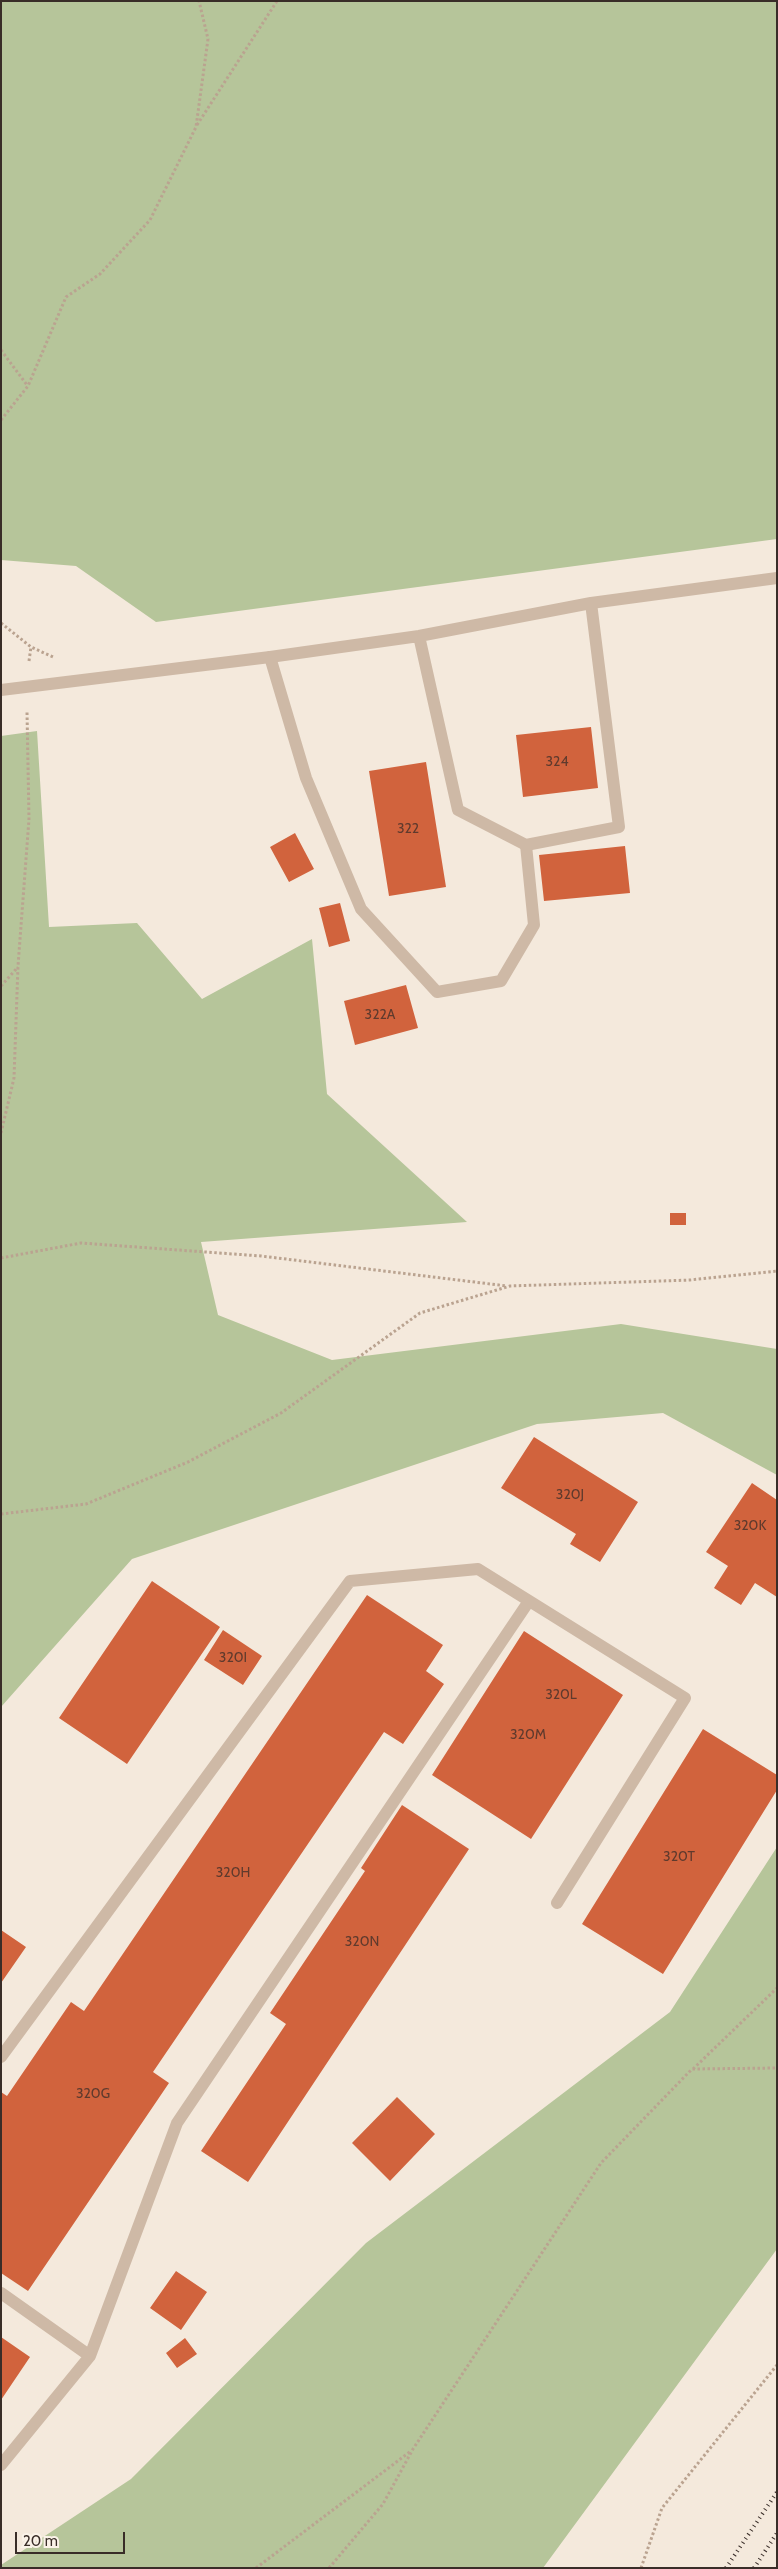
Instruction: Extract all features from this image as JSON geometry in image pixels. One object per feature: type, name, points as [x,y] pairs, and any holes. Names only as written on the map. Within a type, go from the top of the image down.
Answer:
[{"type":"street","points":[[1,690],[270,657],[419,636],[591,603],[777,578]]},
{"type":"street","points":[[419,636],[458,810],[526,845],[619,827],[591,603]]},
{"type":"street","points":[[270,657],[306,778],[361,909],[437,992],[501,981],[534,925],[526,845]]},
{"type":"street","points":[[1,2057],[350,1580],[478,1569],[685,1698],[557,1903]]},
{"type":"street","points":[[1,2465],[90,2356],[177,2123],[529,1601]]},
{"type":"street","points":[[1,2293],[90,2356]]},
{"type":"path","points":[[1,420],[28,386],[66,297],[100,274],[150,220],[196,127],[277,1]]},
{"type":"path","points":[[196,127],[208,39],[200,3]]},
{"type":"path","points":[[1,350],[28,386]]},
{"type":"path","points":[[1,623],[31,647],[26,686],[29,819],[18,966],[14,1078],[1,1134]]},
{"type":"path","points":[[1,986],[18,966]]},
{"type":"path","points":[[1,1258],[81,1242],[261,1256],[510,1286],[690,1280],[777,1271]]},
{"type":"path","points":[[1,1514],[86,1504],[188,1462],[281,1413],[420,1313],[510,1286]]},
{"type":"path","points":[[329,2568],[383,2504],[413,2449],[601,2164],[692,2069],[777,1988]]},
{"type":"path","points":[[692,2069],[777,2068]]},
{"type":"path","points":[[640,2568],[662,2508],[777,2365]]},
{"type":"path","points":[[256,2568],[413,2449]]},
{"type":"green space","points":[[1,1],[777,1],[777,539],[156,622],[76,566],[1,560]]},
{"type":"green space","points":[[37,731],[49,927],[137,923],[202,999],[312,939],[327,1094],[467,1222],[201,1242],[218,1315],[332,1360],[621,1324],[777,1349],[777,1475],[663,1413],[537,1424],[132,1559],[1,1707],[1,736]]},
{"type":"green space","points":[[777,1847],[777,2249],[543,2568],[1,2568],[1,2565],[131,2479],[366,2243],[670,2012]]},
{"type":"building","points":[[591,727],[598,788],[523,797],[516,735]]},
{"type":"building","points":[[426,762],[446,887],[389,896],[369,771]]},
{"type":"building","points":[[295,833],[314,869],[289,882],[270,847]]},
{"type":"building","points":[[625,846],[630,893],[544,901],[539,855]]},
{"type":"building","points":[[340,903],[350,941],[329,947],[319,908]]},
{"type":"building","points":[[406,985],[418,1028],[355,1045],[344,1001]]},
{"type":"building","points":[[670,1213],[686,1213],[686,1225],[670,1225]]},
{"type":"building","points":[[534,1437],[638,1502],[600,1562],[570,1544],[576,1534],[501,1488]]},
{"type":"building","points":[[752,1483],[777,1500],[777,1597],[755,1583],[741,1605],[714,1588],[728,1566],[706,1552]]},
{"type":"building","points":[[152,1581],[220,1627],[127,1764],[59,1718]]},
{"type":"building","points":[[367,1595],[443,1645],[426,1671],[444,1684],[403,1744],[384,1732],[153,2072],[169,2083],[28,2291],[1,2273],[1,2092],[7,2096],[71,2002],[84,2011]]},
{"type":"building","points":[[223,1630],[262,1656],[243,1685],[204,1660]]},
{"type":"building","points":[[524,1631],[623,1695],[531,1839],[432,1775]]},
{"type":"building","points":[[703,1729],[777,1775],[777,1790],[663,1974],[582,1924]]},
{"type":"building","points":[[402,1805],[469,1849],[248,2182],[201,2151],[286,2024],[270,2013],[365,1871],[361,1868]]},
{"type":"building","points":[[1,1930],[26,1947],[1,1983]]},
{"type":"building","points":[[397,2097],[435,2134],[390,2181],[352,2143]]},
{"type":"building","points":[[176,2271],[207,2292],[181,2330],[150,2308]]},
{"type":"building","points":[[1,2337],[30,2357],[1,2400]]},
{"type":"building","points":[[185,2338],[197,2354],[177,2368],[166,2353]]},
{"type":"railway","points":[[726,2568],[777,2492]]},
{"type":"railway","points":[[754,2568],[777,2533]]}]
